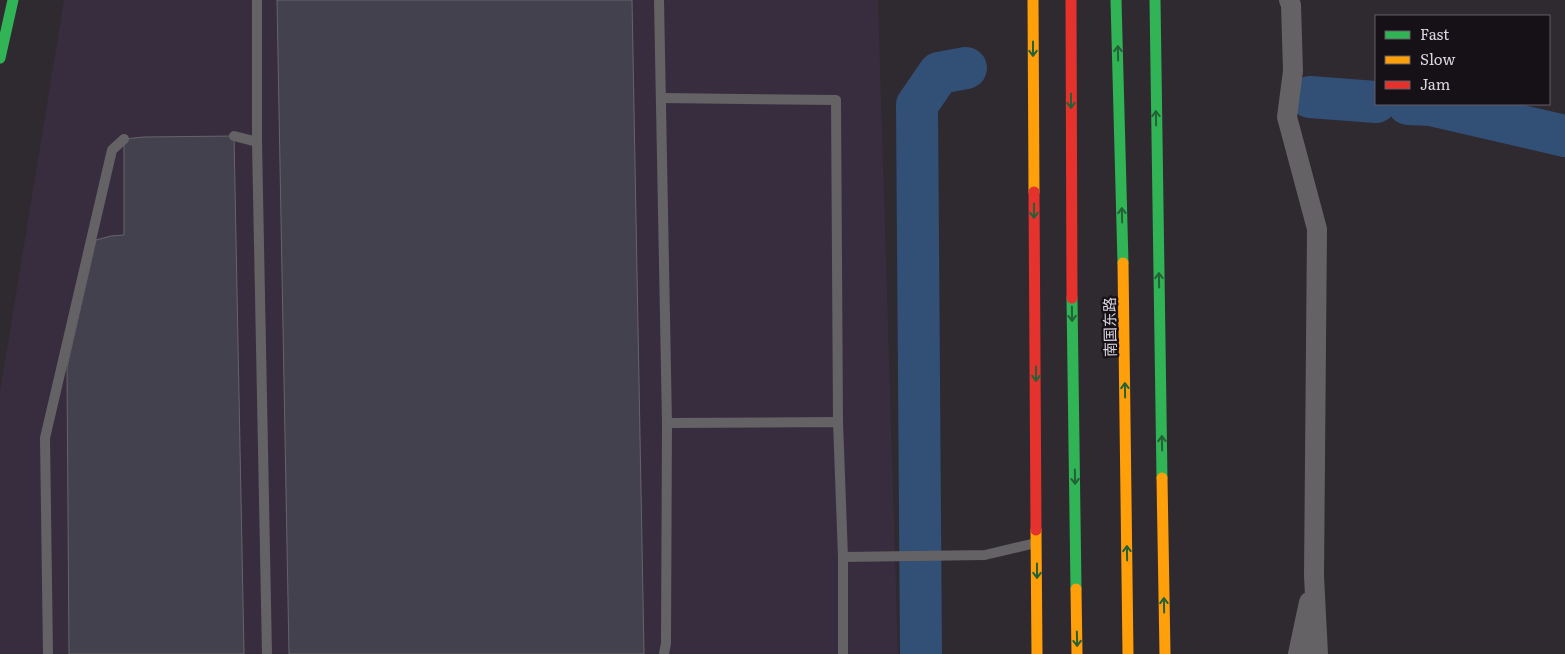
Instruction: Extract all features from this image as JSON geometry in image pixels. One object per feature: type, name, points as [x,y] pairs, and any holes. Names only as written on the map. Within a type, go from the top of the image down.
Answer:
[{"type":"main road","points":[[0,58],[12,0]]},
{"type":"main road","points":[[1033,0],[1037,654]]},
{"type":"main road","points":[[1071,0],[1077,654]]},
{"type":"main road","name":"南国东路","points":[[1116,0],[1123,264],[1128,654]]},
{"type":"main road","points":[[1155,0],[1165,654]]},
{"type":"street","points":[[1289,0],[1292,4],[1293,71],[1287,116],[1318,229],[1314,576],[1318,654]]},
{"type":"street","points":[[1298,654],[1314,576]]},
{"type":"lane","points":[[257,0],[257,142],[267,654]]},
{"type":"lane","points":[[660,0],[667,423],[666,643],[664,654]]},
{"type":"lane","points":[[661,98],[836,100],[838,422],[843,557],[843,654]]},
{"type":"lane","points":[[234,136],[257,142]]},
{"type":"lane","points":[[48,654],[45,438],[112,150],[124,139]]},
{"type":"lane","points":[[667,423],[838,422]]},
{"type":"lane","points":[[843,557],[985,555],[1037,542]]},
{"type":"shaded area","points":[[64,0],[878,0],[898,654],[0,654],[0,392]]},
{"type":"building","points":[[277,0],[632,0],[644,654],[289,654]]},
{"type":"building","points":[[234,136],[244,654],[69,654],[67,367],[96,240],[124,235],[124,139]]},
{"type":"waterway","points":[[921,654],[917,105],[939,73],[966,68]]},
{"type":"waterway","points":[[1310,97],[1375,102]]},
{"type":"waterway","points":[[1431,105],[1565,136]]},
{"type":"traffic: fast","points":[[0,58],[13,0]]},
{"type":"traffic: fast","points":[[1116,0],[1123,263]]},
{"type":"traffic: fast","points":[[1155,0],[1162,478]]},
{"type":"traffic: fast","points":[[1072,298],[1076,589]]},
{"type":"traffic: slow","points":[[1033,0],[1034,192]]},
{"type":"traffic: slow","points":[[1123,263],[1128,654]]},
{"type":"traffic: slow","points":[[1162,478],[1165,654]]},
{"type":"traffic: slow","points":[[1036,530],[1037,654]]},
{"type":"traffic: slow","points":[[1076,589],[1077,654]]},
{"type":"traffic: jam","points":[[1071,0],[1072,298]]},
{"type":"traffic: jam","points":[[1034,192],[1036,530]]}]
